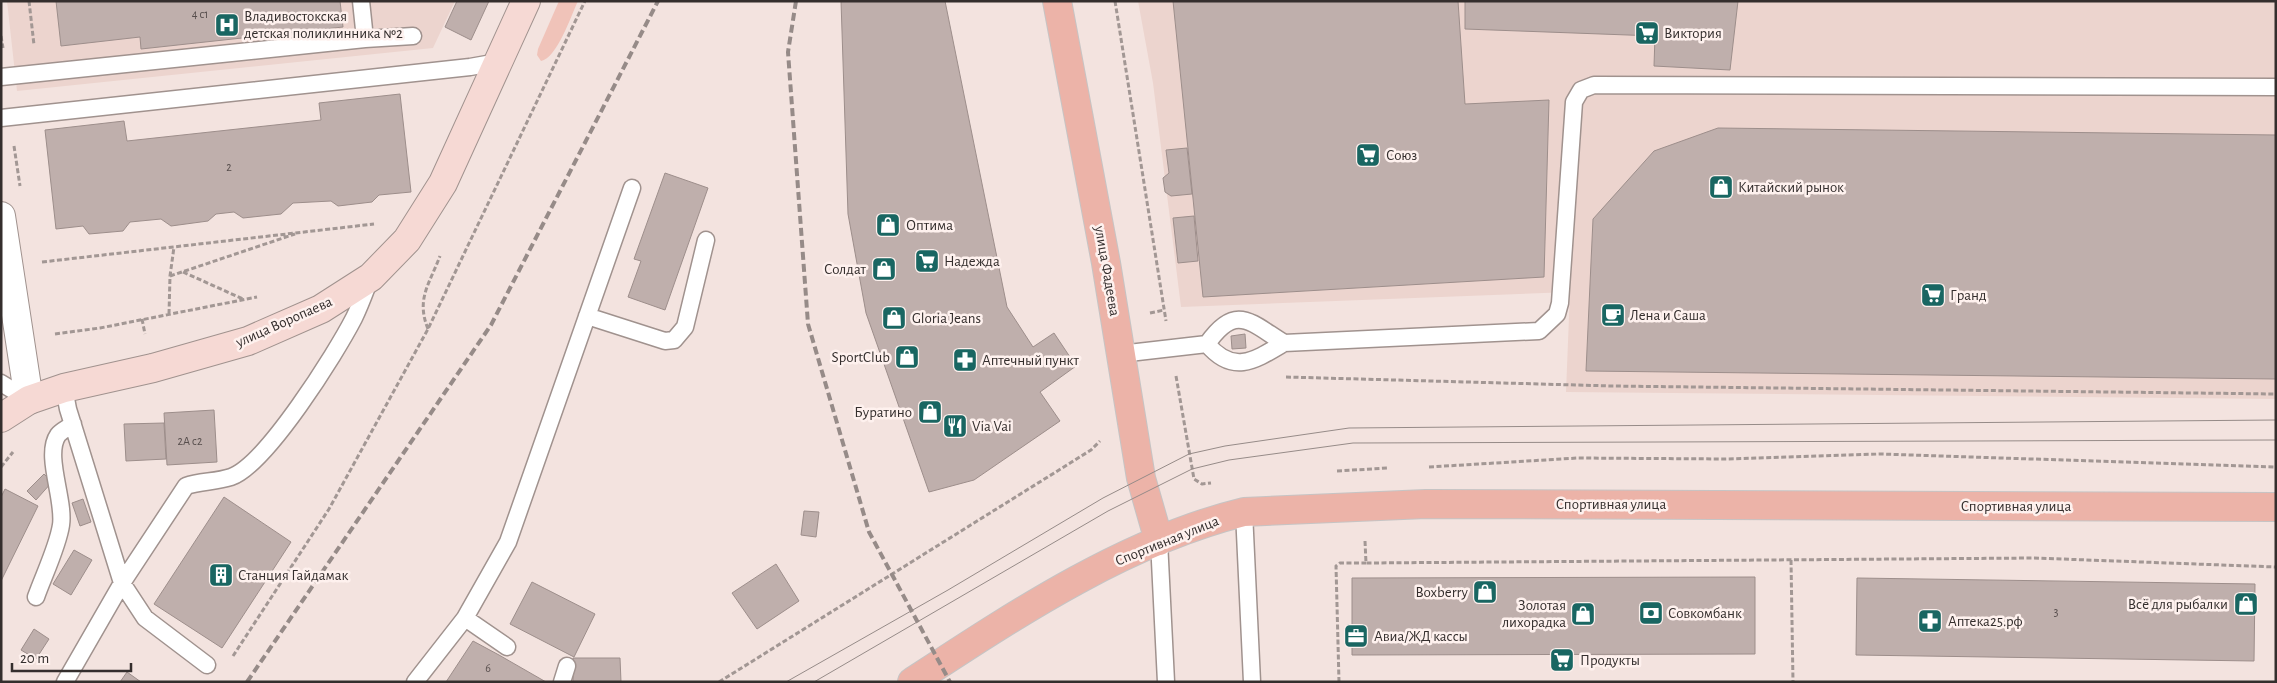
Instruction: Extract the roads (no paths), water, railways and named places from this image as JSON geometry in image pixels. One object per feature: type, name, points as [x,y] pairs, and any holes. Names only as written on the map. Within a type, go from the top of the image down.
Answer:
[{"type":"main road","name":"улица Воропаева","points":[[1,418],[29,400],[64,388],[153,368],[248,341],[321,308],[371,277],[408,240],[443,183],[526,1]]},
{"type":"main road","name":"улица Фадеева","points":[[1056,1],[1082,130],[1141,478],[1159,541]]},
{"type":"main road","name":"Спортивная улица","points":[[912,682],[977,639],[1080,579],[1159,541],[1220,518],[1244,512],[1436,504],[2276,507]]},
{"type":"street","points":[[1,216],[29,400]]},
{"type":"lane","points":[[361,1],[365,40]]},
{"type":"lane","points":[[1,77],[413,36]]},
{"type":"lane","points":[[6,118],[461,68],[498,62]]},
{"type":"lane","points":[[1207,344],[1217,356],[1232,363],[1258,358],[1284,343],[1539,331],[1557,314],[1560,303],[1574,102],[1581,90],[1594,85],[2276,87]]},
{"type":"lane","points":[[415,682],[465,618],[508,542],[632,188]]},
{"type":"lane","points":[[588,316],[665,341],[674,340],[685,327],[706,240]]},
{"type":"lane","points":[[66,682],[122,583],[186,486],[196,482],[232,477],[256,459],[271,442],[335,351],[354,317],[371,277]]},
{"type":"lane","points":[[1207,344],[1217,329],[1224,324],[1245,320],[1258,325],[1284,343]]},
{"type":"lane","points":[[1120,354],[1207,344]]},
{"type":"lane","points":[[1,383],[29,400]]},
{"type":"lane","points":[[64,388],[73,424],[122,583],[145,618],[207,665]]},
{"type":"lane","points":[[36,597],[61,526],[61,496],[53,445],[58,434],[73,424]]},
{"type":"lane","points":[[1244,512],[1252,682]]},
{"type":"lane","points":[[1159,541],[1166,682]]},
{"type":"lane","points":[[465,618],[507,647]]},
{"type":"tram line","points":[[786,682],[948,590],[1103,498],[1189,454],[1225,446],[1349,428],[2276,420]]},
{"type":"tram line","points":[[814,682],[1108,511],[1192,469],[1229,460],[1353,443],[2276,440]]},
{"type":"railway","points":[[247,682],[491,325],[658,1]]},
{"type":"railway","points":[[796,1],[788,52],[808,324],[869,532],[950,682]]},
{"type":"place","name":"Владивостокская детская поликлинника №2","points":[[227,25]]},
{"type":"place","name":"Виктория","points":[[1647,33]]},
{"type":"place","name":"Союз","points":[[1368,155]]},
{"type":"place","name":"Китайский рынок","points":[[1721,187]]},
{"type":"place","name":"Оптима","points":[[888,225]]},
{"type":"place","name":"Надежда","points":[[927,261]]},
{"type":"place","name":"Солдат","points":[[884,269]]},
{"type":"place","name":"Гранд","points":[[1933,295]]},
{"type":"place","name":"Лена и Саша","points":[[1613,315]]},
{"type":"place","name":"Gloria Jeans","points":[[894,318]]},
{"type":"place","name":"SportClub","points":[[907,357]]},
{"type":"place","name":"Аптечный пункт","points":[[965,360]]},
{"type":"place","name":"Буратино","points":[[930,412]]},
{"type":"place","name":"Via Vai","points":[[955,426]]},
{"type":"place","name":"Станция Гайдамак","points":[[221,575]]},
{"type":"place","name":"Boxberry","points":[[1485,592]]},
{"type":"place","name":"Всё для рыбалки","points":[[2246,604]]},
{"type":"place","name":"Совкомбанк","points":[[1651,613]]},
{"type":"place","name":"Золотая лихорадка","points":[[1583,614]]},
{"type":"place","name":"Аптека25.рф","points":[[1930,621]]},
{"type":"place","name":"Авиа/ЖД кассы","points":[[1356,636]]},
{"type":"place","name":"Продукты","points":[[1562,660]]}]
